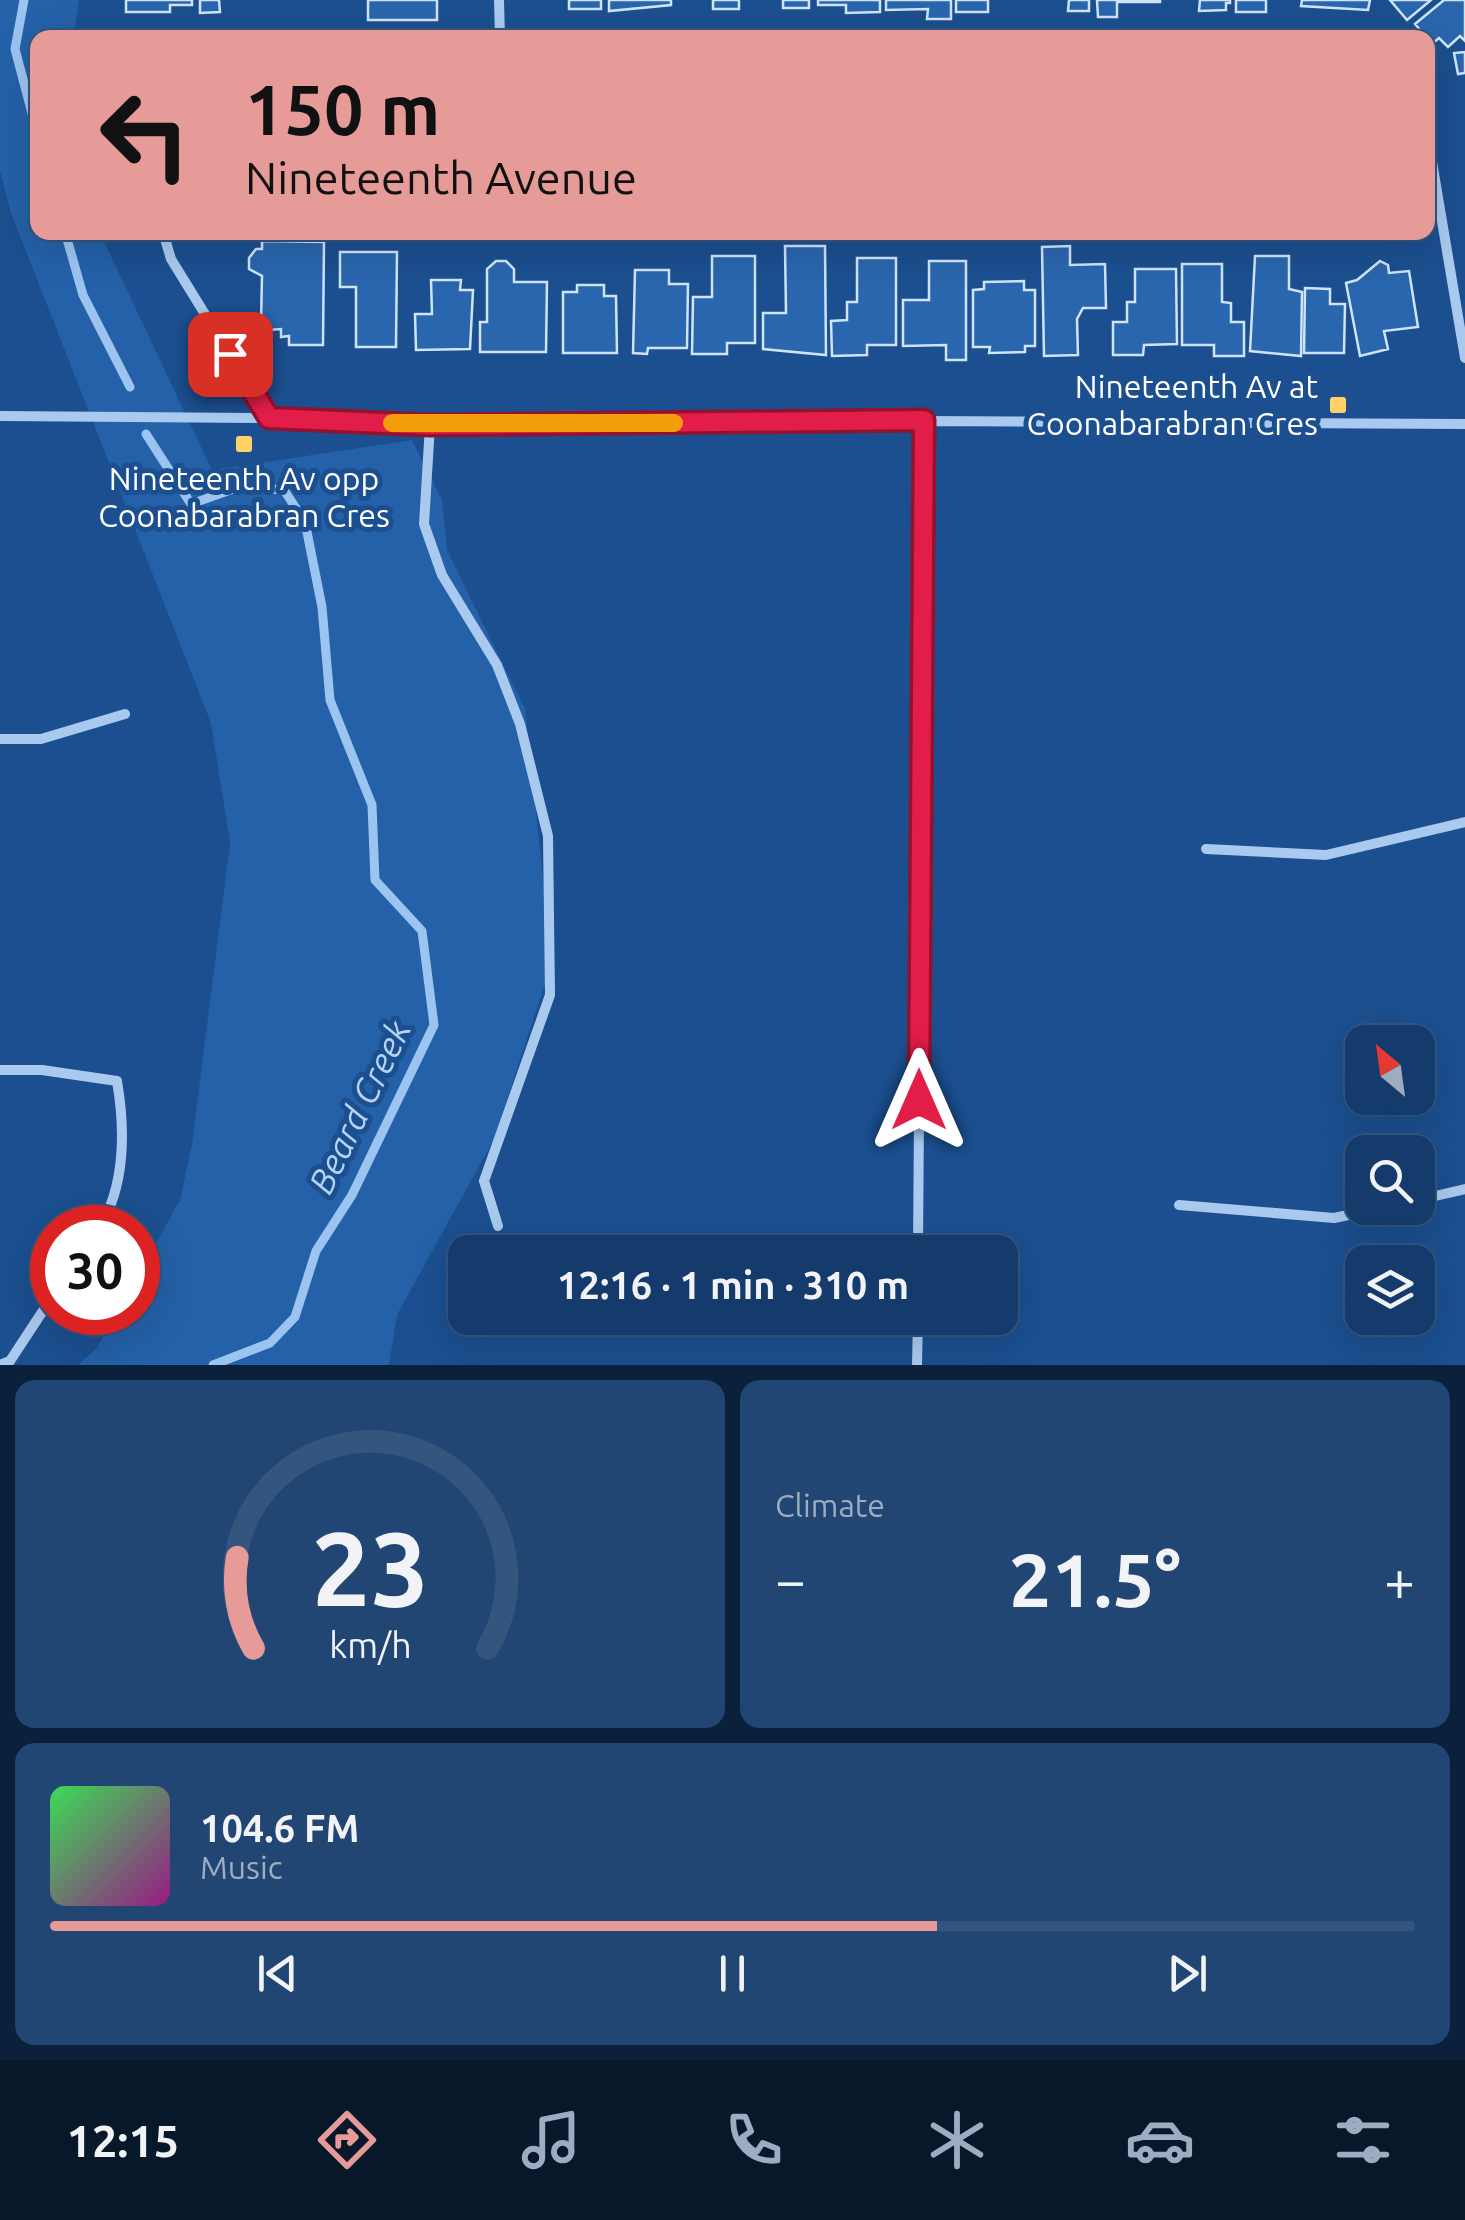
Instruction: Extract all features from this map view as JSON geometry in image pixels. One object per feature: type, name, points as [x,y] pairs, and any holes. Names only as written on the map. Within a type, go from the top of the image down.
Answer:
[{"type":"street","points":[[499,0],[500,30]]},
{"type":"street","points":[[1435,180],[1465,358]]},
{"type":"street","points":[[166,240],[171,259],[269,418]]},
{"type":"street","points":[[0,403],[2,416],[269,418],[430,425],[924,420],[1465,424]]},
{"type":"street","points":[[918,1235],[924,420]]},
{"type":"street","points":[[430,425],[424,524],[442,575],[497,666],[520,724],[548,836],[550,996],[484,1181],[498,1226]]},
{"type":"street","points":[[0,739],[41,739],[126,714]]},
{"type":"street","points":[[1206,849],[1326,855],[1465,822]]},
{"type":"street","points":[[0,1070],[42,1070],[117,1081],[122,1140],[113,1205]]},
{"type":"street","points":[[1435,1196],[1465,1189]]},
{"type":"street","points":[[1179,1204],[1334,1218],[1345,1216]]},
{"type":"street","points":[[0,1365],[10,1360],[30,1330]]},
{"type":"street","points":[[917,1365],[918,1335]]},
{"type":"shaded area","points":[[0,0],[79,0],[75,30],[30,30],[30,240],[103,240],[212,470],[412,440],[442,500],[447,550],[525,709],[552,963],[494,1139],[397,1315],[389,1365],[78,1365],[96,1349],[104,1335],[160,1335],[160,1236],[180,1200],[192,1144],[230,843],[211,723],[11,213],[0,171]]},
{"type":"building","points":[[126,0],[192,0],[192,5],[170,5],[170,12],[126,12]]},
{"type":"building","points":[[200,0],[219,0],[220,12],[200,13]]},
{"type":"building","points":[[368,0],[437,0],[437,20],[368,20]]},
{"type":"building","points":[[569,0],[601,0],[601,9],[569,9]]},
{"type":"building","points":[[609,0],[671,0],[671,5],[609,11]]},
{"type":"building","points":[[713,0],[739,0],[739,9],[713,9]]},
{"type":"building","points":[[783,0],[809,0],[809,8],[783,8]]},
{"type":"building","points":[[818,0],[880,0],[880,12],[846,13],[846,5],[818,5]]},
{"type":"building","points":[[886,0],[951,0],[951,19],[927,19],[928,9],[886,10]]},
{"type":"building","points":[[956,0],[988,0],[988,12],[956,12]]},
{"type":"building","points":[[1069,0],[1089,0],[1089,11],[1068,11]]},
{"type":"building","points":[[1097,0],[1160,2],[1117,2],[1117,17],[1098,17]]},
{"type":"building","points":[[1200,0],[1230,3],[1226,3],[1226,10],[1199,11]]},
{"type":"building","points":[[1236,0],[1266,0],[1266,12],[1236,12]]},
{"type":"building","points":[[1302,0],[1370,0],[1368,10],[1301,6]]},
{"type":"building","points":[[1390,0],[1431,0],[1407,20]]},
{"type":"building","points":[[1444,0],[1465,0],[1465,41],[1460,36],[1448,47],[1439,38],[1435,41],[1435,30],[1420,30],[1415,24]]},
{"type":"building","points":[[1465,52],[1465,73],[1458,74],[1454,53]]},
{"type":"building","points":[[262,241],[324,242],[323,345],[289,345],[289,336],[281,337],[281,329],[268,330],[261,324],[262,276],[249,269],[249,258],[256,249],[262,249]]},
{"type":"building","points":[[785,246],[825,246],[826,355],[763,349],[763,313],[786,313]]},
{"type":"building","points":[[1070,246],[1070,265],[1105,264],[1106,308],[1083,308],[1077,319],[1078,355],[1044,356],[1042,247]]},
{"type":"building","points":[[340,252],[397,252],[396,347],[356,347],[356,287],[340,287]]},
{"type":"building","points":[[712,256],[755,256],[755,343],[727,343],[727,354],[692,354],[693,297],[712,297]]},
{"type":"building","points":[[1255,256],[1289,256],[1289,289],[1302,292],[1301,356],[1250,351]]},
{"type":"building","points":[[857,258],[896,258],[896,345],[867,345],[867,355],[832,356],[831,321],[847,320],[847,302],[857,302]]},
{"type":"building","points":[[496,261],[506,261],[514,269],[514,282],[547,282],[546,352],[480,352],[480,322],[487,322],[487,269]]},
{"type":"building","points":[[929,261],[966,261],[966,360],[946,360],[946,345],[903,346],[903,300],[929,300]]},
{"type":"building","points":[[1380,261],[1388,265],[1389,273],[1409,271],[1418,327],[1384,331],[1388,349],[1360,356],[1346,283],[1357,280]]},
{"type":"building","points":[[1182,264],[1222,264],[1222,302],[1231,303],[1231,322],[1244,322],[1244,356],[1214,356],[1214,345],[1182,345]]},
{"type":"building","points":[[1135,269],[1176,269],[1177,344],[1144,345],[1143,355],[1113,355],[1113,322],[1127,322],[1127,302],[1135,302]]},
{"type":"building","points":[[635,270],[669,270],[669,284],[688,284],[687,348],[648,348],[647,354],[633,353]]},
{"type":"building","points":[[431,280],[461,280],[460,290],[473,290],[470,349],[416,350],[415,314],[432,314]]},
{"type":"building","points":[[1024,281],[1024,290],[1035,290],[1035,346],[1025,346],[1025,352],[989,353],[990,347],[973,347],[973,290],[984,289],[984,282]]},
{"type":"building","points":[[577,285],[604,285],[604,296],[616,296],[617,353],[563,353],[563,292],[577,292]]},
{"type":"building","points":[[1305,288],[1330,289],[1330,304],[1345,304],[1344,353],[1304,353]]},
{"type":"waterway","name":"Beard Creek","points":[[24,0],[15,49],[30,106]]},
{"type":"waterway","name":"Beard Creek","points":[[67,240],[83,295],[130,387]]},
{"type":"waterway","name":"Beard Creek","points":[[146,434],[191,504],[239,487],[284,490],[305,522],[322,607],[330,700],[372,805],[375,880],[422,931],[434,1025],[352,1195],[316,1251],[295,1317],[270,1343],[213,1365]]},
{"type":"slow traffic","points":[[392,423],[674,423]]},
{"type":"place","name":"Nineteenth Av at Coonabarabran Cres","points":[[1338,405]]},
{"type":"place","name":"Nineteenth Av opp Coonabarabran Cres","points":[[244,444]]},
{"type":"route","points":[[230,354],[269,418],[430,425],[924,420],[919,1100]]}]
